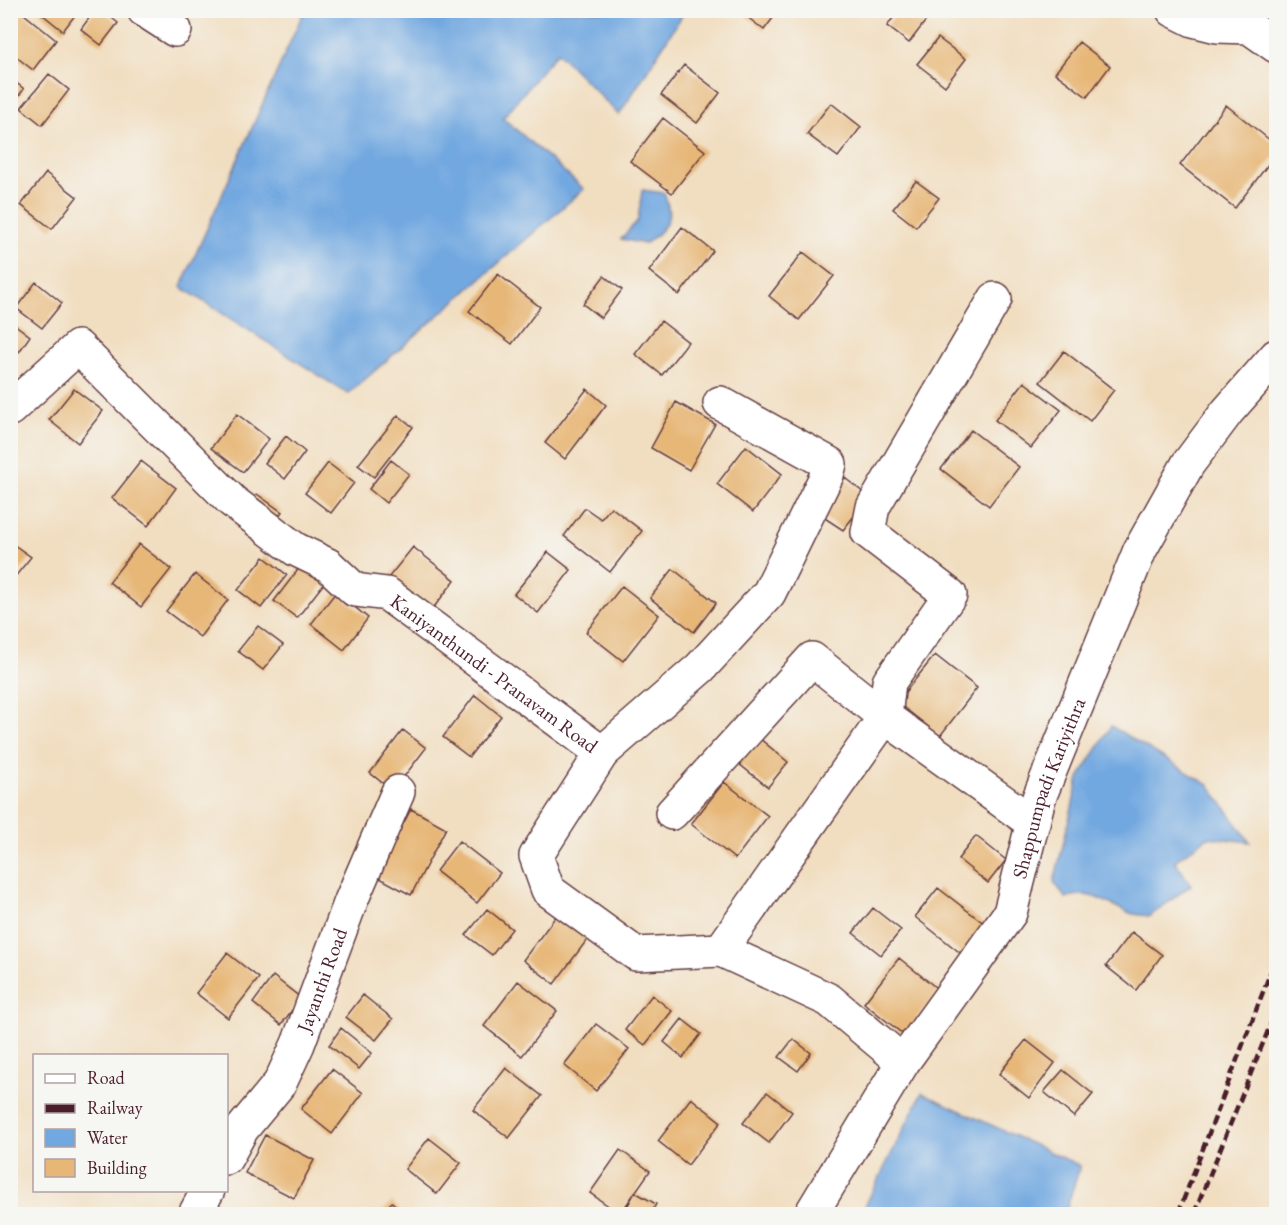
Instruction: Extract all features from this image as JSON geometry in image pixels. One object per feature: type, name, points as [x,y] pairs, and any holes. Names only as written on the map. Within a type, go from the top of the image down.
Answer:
[{"type":"street","points":[[144,10],[175,30]]},
{"type":"street","points":[[1173,10],[1201,22],[1249,27],[1276,46]]},
{"type":"street","points":[[721,950],[885,717],[889,682],[950,595],[868,532],[873,507],[995,300]]},
{"type":"street","name":"Kaniyanthundi - Pranavam Road","points":[[10,409],[78,347],[232,501],[277,536],[295,549],[328,565],[355,590],[387,594],[602,753],[536,856],[548,890],[636,954],[721,950],[829,1000],[903,1062]]},
{"type":"street","name":"Shappumpadi Kariyithra","points":[[811,1215],[903,1062],[1010,913],[1039,798],[1140,550],[1188,464],[1227,411],[1276,356]]},
{"type":"street","points":[[602,753],[700,668],[769,592],[827,475],[830,464],[720,403]]},
{"type":"street","points":[[672,813],[812,659],[885,717],[1033,823]]},
{"type":"street","name":"Jayanthi Road","points":[[228,1155],[243,1129],[280,1083],[298,1044],[351,901],[398,792]]},
{"type":"street","points":[[195,1215],[207,1192]]},
{"type":"water","points":[[304,11],[685,11],[619,115],[557,52],[503,118],[584,189],[348,394],[181,287]]},
{"type":"water","points":[[642,190],[664,193],[669,210],[663,228],[645,244],[621,239],[638,220]]},
{"type":"water","points":[[1111,726],[1209,785],[1250,842],[1208,837],[1175,861],[1191,885],[1150,916],[1130,913],[1091,896],[1075,895],[1066,898],[1054,882],[1079,778]]},
{"type":"water","points":[[922,1093],[1080,1166],[1065,1214],[861,1214]]},
{"type":"building","points":[[10,10],[19,10],[56,40],[33,70],[10,52]]},
{"type":"building","points":[[37,10],[79,10],[63,31]]},
{"type":"building","points":[[95,10],[102,10],[118,23],[101,45],[81,29]]},
{"type":"building","points":[[751,10],[779,10],[764,30],[746,16]]},
{"type":"building","points":[[899,10],[934,10],[909,43],[887,26]]},
{"type":"building","points":[[938,38],[966,59],[945,86],[917,64]]},
{"type":"building","points":[[1079,42],[1110,66],[1087,97],[1055,73]]},
{"type":"building","points":[[684,65],[720,93],[697,123],[661,95]]},
{"type":"building","points":[[49,74],[69,90],[42,125],[21,108]]},
{"type":"building","points":[[10,78],[24,89],[10,107]]},
{"type":"building","points":[[831,103],[861,127],[838,157],[807,134]]},
{"type":"building","points":[[1226,105],[1276,145],[1276,154],[1235,208],[1180,165]]},
{"type":"building","points":[[663,118],[705,151],[672,193],[630,161]]},
{"type":"building","points":[[46,173],[77,197],[52,229],[21,205]]},
{"type":"building","points":[[916,181],[939,198],[916,227],[893,209]]},
{"type":"building","points":[[682,227],[713,251],[679,295],[649,271]]},
{"type":"building","points":[[803,252],[834,276],[799,320],[769,296]]},
{"type":"building","points":[[498,274],[540,307],[512,344],[469,311]]},
{"type":"building","points":[[604,276],[622,290],[601,318],[583,304]]},
{"type":"building","points":[[36,282],[62,303],[42,328],[16,308]]},
{"type":"building","points":[[10,321],[30,336],[19,352],[10,346]]},
{"type":"building","points":[[661,321],[688,342],[662,375],[635,354]]},
{"type":"building","points":[[1064,351],[1114,390],[1090,421],[1040,382]]},
{"type":"building","points":[[1024,382],[1061,410],[1031,448],[995,420]]},
{"type":"building","points":[[74,389],[103,411],[78,443],[49,420]]},
{"type":"building","points":[[587,389],[606,405],[565,459],[545,443]]},
{"type":"building","points":[[676,402],[715,424],[689,470],[651,448]]},
{"type":"building","points":[[237,414],[269,439],[243,472],[211,448]]},
{"type":"building","points":[[398,415],[413,427],[374,477],[358,465]]},
{"type":"building","points":[[971,430],[1019,467],[989,506],[941,469]]},
{"type":"building","points":[[286,436],[305,452],[285,479],[265,463]]},
{"type":"building","points":[[746,446],[782,474],[753,512],[717,484]]},
{"type":"building","points":[[391,460],[409,474],[386,503],[369,489]]},
{"type":"building","points":[[141,461],[176,488],[148,526],[112,498]]},
{"type":"building","points":[[328,463],[354,483],[331,513],[305,493]]},
{"type":"building","points":[[841,475],[869,497],[843,530],[817,513]]},
{"type":"building","points":[[257,494],[282,512],[273,523],[249,505]]},
{"type":"building","points":[[611,507],[642,531],[610,572],[564,536],[585,508],[601,519]]},
{"type":"building","points":[[10,542],[31,557],[10,583]]},
{"type":"building","points":[[139,544],[171,569],[141,607],[109,582]]},
{"type":"building","points":[[413,547],[455,580],[431,611],[388,578]]},
{"type":"building","points":[[548,552],[571,570],[538,613],[514,594]]},
{"type":"building","points":[[264,557],[287,575],[261,608],[238,590]]},
{"type":"building","points":[[306,559],[329,577],[297,618],[274,601]]},
{"type":"building","points":[[673,569],[716,603],[694,632],[650,598]]},
{"type":"building","points":[[195,574],[228,600],[200,637],[166,611]]},
{"type":"building","points":[[622,586],[659,615],[623,661],[586,632]]},
{"type":"building","points":[[336,592],[368,618],[344,650],[311,624]]},
{"type":"building","points":[[258,626],[283,645],[263,670],[238,651]]},
{"type":"building","points":[[935,655],[977,688],[940,736],[897,702]]},
{"type":"building","points":[[475,695],[501,716],[469,757],[443,737]]},
{"type":"building","points":[[403,730],[426,748],[393,791],[370,773]]},
{"type":"building","points":[[754,734],[788,762],[768,787],[734,760]]},
{"type":"building","points":[[724,782],[768,816],[735,859],[691,824]]},
{"type":"building","points":[[411,809],[446,828],[411,895],[376,876]]},
{"type":"building","points":[[976,836],[1006,860],[988,883],[958,859]]},
{"type":"building","points":[[459,841],[500,873],[477,903],[436,871]]},
{"type":"building","points":[[938,888],[986,925],[963,955],[915,917]]},
{"type":"building","points":[[873,908],[901,930],[881,955],[853,933]]},
{"type":"building","points":[[487,909],[512,929],[492,955],[466,935]]},
{"type":"building","points":[[559,912],[590,936],[554,984],[523,960]]},
{"type":"building","points":[[1132,932],[1162,955],[1136,990],[1106,966]]},
{"type":"building","points":[[227,953],[259,978],[228,1018],[196,993]]},
{"type":"building","points":[[899,958],[939,990],[904,1035],[864,1003]]},
{"type":"building","points":[[273,976],[301,998],[281,1025],[253,1003]]},
{"type":"building","points":[[518,981],[557,1011],[522,1056],[484,1026]]},
{"type":"building","points":[[363,995],[393,1019],[376,1040],[346,1017]]},
{"type":"building","points":[[652,995],[672,1011],[645,1045],[625,1030]]},
{"type":"building","points":[[682,1019],[701,1034],[683,1058],[664,1042]]},
{"type":"building","points":[[596,1024],[629,1049],[596,1091],[564,1065]]},
{"type":"building","points":[[341,1028],[372,1053],[359,1069],[329,1045]]},
{"type":"building","points":[[793,1039],[811,1053],[798,1071],[779,1057]]},
{"type":"building","points":[[1026,1040],[1055,1063],[1029,1098],[999,1074]]},
{"type":"building","points":[[506,1068],[542,1096],[509,1138],[473,1110]]},
{"type":"building","points":[[332,1069],[363,1093],[332,1134],[301,1109]]},
{"type":"building","points":[[1063,1070],[1093,1094],[1074,1117],[1044,1092]]},
{"type":"building","points":[[767,1092],[792,1112],[769,1143],[743,1123]]},
{"type":"building","points":[[691,1098],[721,1122],[688,1165],[658,1141]]},
{"type":"building","points":[[265,1135],[314,1160],[294,1198],[245,1173]]},
{"type":"building","points":[[429,1138],[461,1163],[437,1194],[405,1169]]},
{"type":"building","points":[[620,1150],[650,1171],[620,1214],[590,1193]]},
{"type":"building","points":[[635,1192],[656,1204],[651,1214],[630,1214],[625,1211]]},
{"type":"building","points":[[392,1202],[404,1214],[379,1214]]},
{"type":"railway","points":[[1178,1214],[1276,958]]},
{"type":"railway","points":[[1194,1214],[1276,1011]]}]
